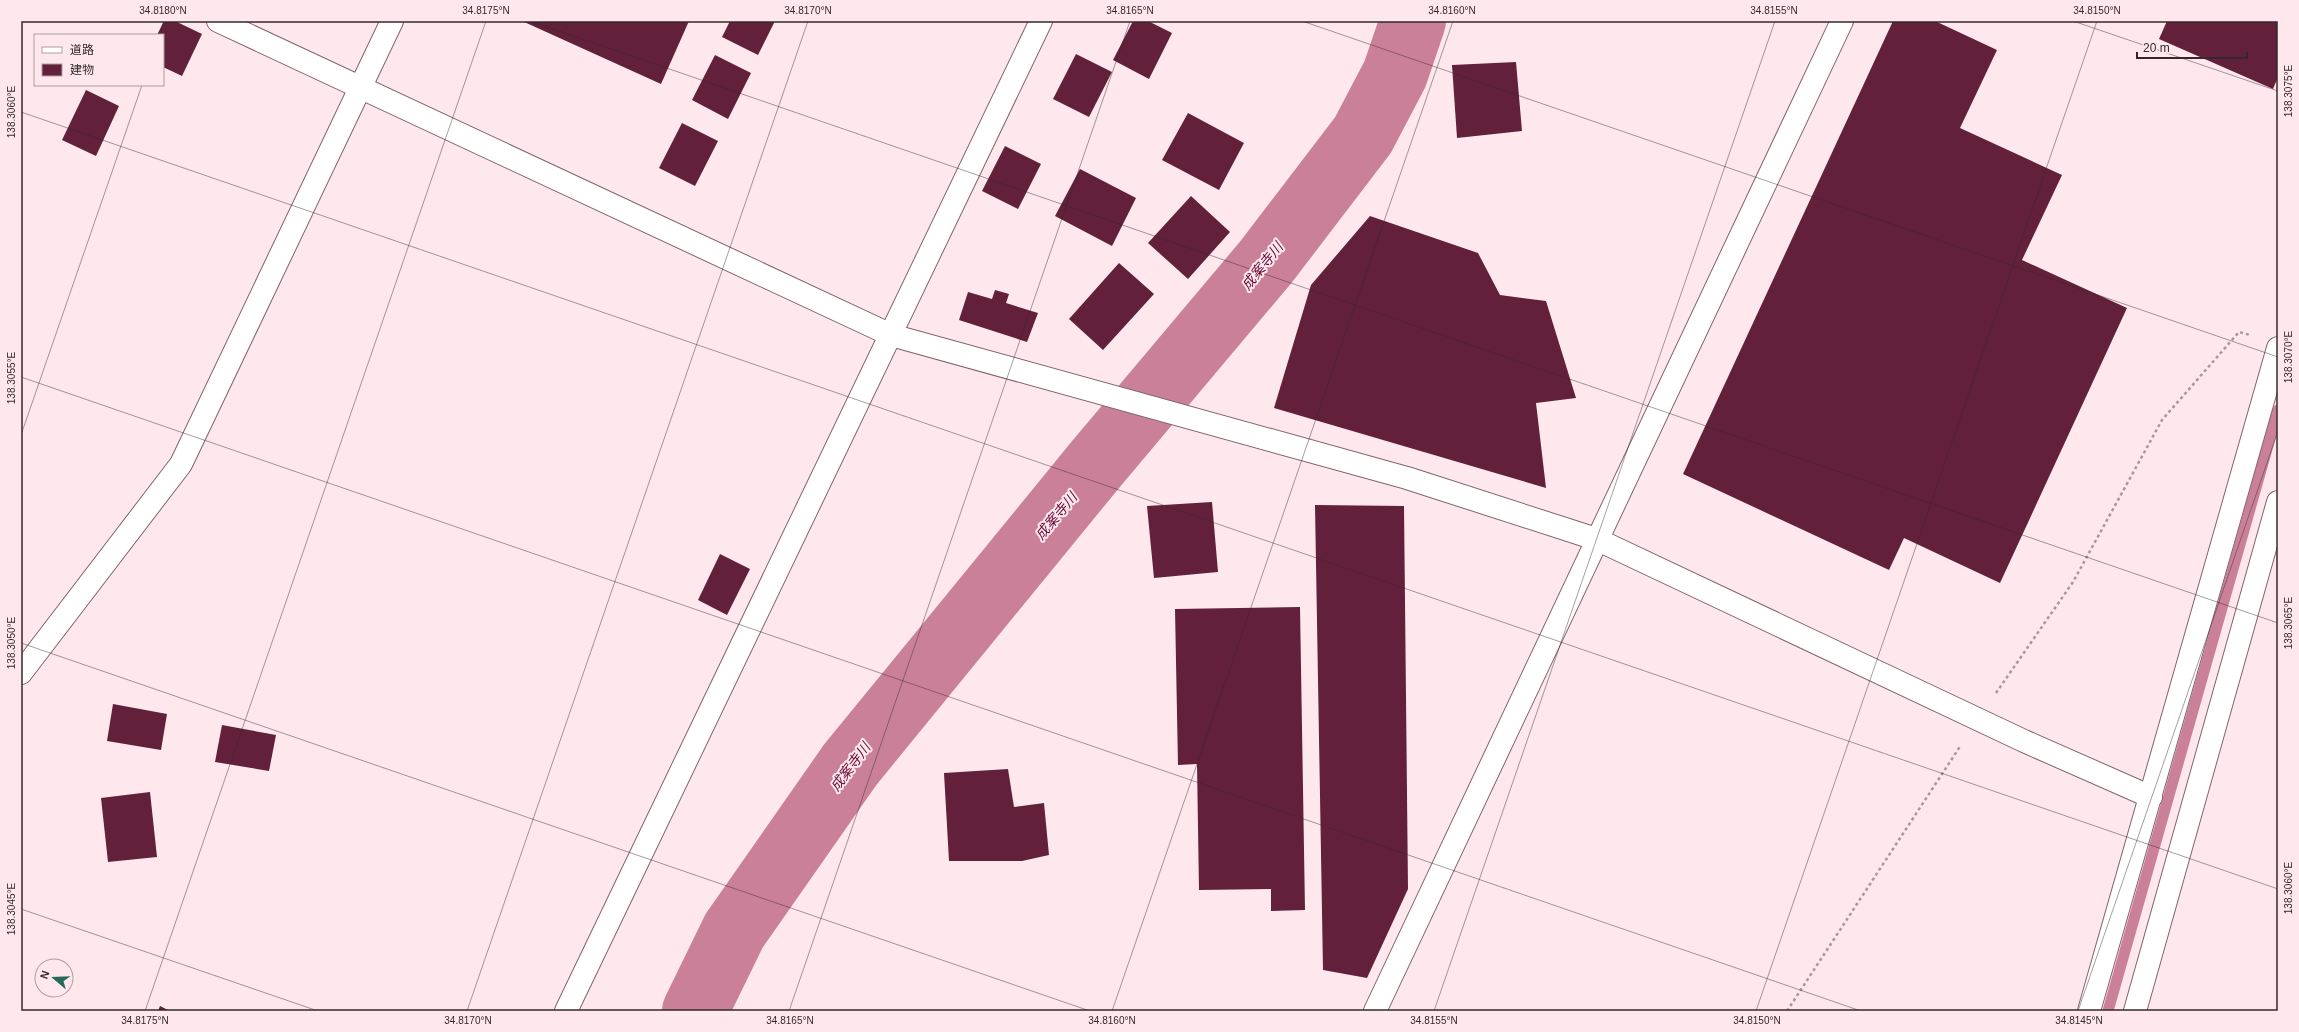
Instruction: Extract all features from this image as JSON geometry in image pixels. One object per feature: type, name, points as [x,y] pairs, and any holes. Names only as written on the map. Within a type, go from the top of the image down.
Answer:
[{"type":"street","points":[[218,21],[891,335],[1192,417],[1407,478],[1596,540],[1978,719],[2151,797]]},
{"type":"street","points":[[21,673],[181,464],[392,21]]},
{"type":"street","points":[[566,1011],[1041,21]]},
{"type":"street","points":[[1375,1011],[1842,21]]},
{"type":"street","points":[[2089,1011],[2278,348]]},
{"type":"street","points":[[2135,1011],[2278,502]]},
{"type":"path","points":[[1787,1011],[1978,719],[2073,582],[2162,420],[2239,332],[2252,336]]},
{"type":"building","points":[[164,21],[175,21],[202,34],[182,76],[164,67],[164,34],[158,34]]},
{"type":"building","points":[[522,21],[689,21],[661,84]]},
{"type":"building","points":[[730,21],[775,21],[758,55],[722,37]]},
{"type":"building","points":[[1133,21],[1148,21],[1172,33],[1149,79],[1113,60]]},
{"type":"building","points":[[1893,21],[1935,21],[1997,50],[1960,128],[2062,175],[2022,260],[2127,308],[2000,583],[1904,538],[1889,570],[1683,474]]},
{"type":"building","points":[[2167,21],[2278,21],[2278,77],[2273,89],[2159,39]]},
{"type":"building","points":[[1076,54],[1112,72],[1089,117],[1053,99]]},
{"type":"building","points":[[715,55],[751,73],[728,119],[692,100]]},
{"type":"building","points":[[1516,62],[1522,131],[1457,138],[1452,65]]},
{"type":"building","points":[[86,90],[119,106],[96,156],[62,140]]},
{"type":"building","points":[[1188,113],[1244,143],[1219,190],[1162,160]]},
{"type":"building","points":[[682,123],[718,141],[695,186],[659,168]]},
{"type":"building","points":[[1005,146],[1041,164],[1018,209],[982,191]]},
{"type":"building","points":[[1080,169],[1136,198],[1112,246],[1055,216]]},
{"type":"building","points":[[1191,196],[1230,232],[1188,279],[1148,243]]},
{"type":"building","points":[[1370,216],[1478,253],[1500,295],[1546,301],[1576,398],[1536,403],[1546,488],[1274,408],[1311,285]]},
{"type":"building","points":[[1119,263],[1154,294],[1103,350],[1069,319]]},
{"type":"building","points":[[995,290],[1009,294],[1006,303],[1038,313],[1027,342],[959,320],[968,292],[992,299]]},
{"type":"building","points":[[1212,502],[1218,572],[1154,578],[1147,506]]},
{"type":"building","points":[[1315,505],[1404,506],[1408,889],[1367,978],[1323,970]]},
{"type":"building","points":[[720,554],[750,569],[727,615],[698,600]]},
{"type":"building","points":[[1300,607],[1305,910],[1271,911],[1271,889],[1199,890],[1197,764],[1178,765],[1175,609]]},
{"type":"building","points":[[113,704],[167,714],[161,750],[107,741]]},
{"type":"building","points":[[222,725],[276,735],[269,771],[215,762]]},
{"type":"building","points":[[1008,769],[1014,807],[1044,803],[1049,855],[1022,861],[949,861],[944,773]]},
{"type":"building","points":[[150,792],[157,857],[108,862],[101,798]]},
{"type":"building","points":[[160,1006],[170,1011],[158,1011]]},
{"type":"waterway","name":"成案寺川","points":[[695,1011],[734,931],[850,765],[1096,464],[1266,262],[1363,135],[1395,74],[1413,21]]},
{"type":"waterway","points":[[2108,1011],[2278,410]]}]
